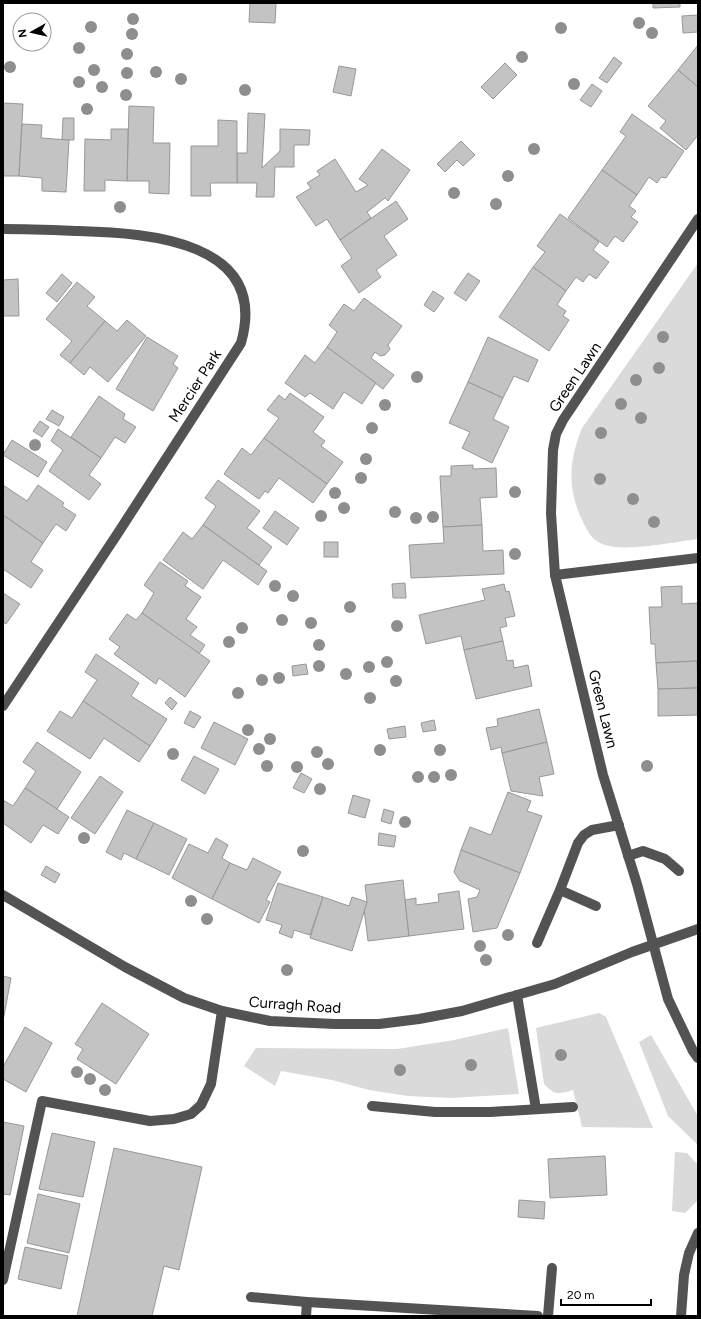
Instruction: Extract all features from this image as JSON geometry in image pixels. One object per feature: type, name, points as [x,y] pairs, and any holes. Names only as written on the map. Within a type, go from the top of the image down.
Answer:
[{"type":"street","name":"Green Lawn","points":[[696,1052],[668,999],[637,884],[603,775],[555,575],[551,513],[552,450],[556,434],[563,420],[698,219]]},
{"type":"street","name":"Mercier Park","points":[[3,229],[101,231],[136,234],[172,241],[196,248],[208,254],[231,273],[244,298],[246,318],[241,343],[116,536],[3,706]]},
{"type":"street","points":[[555,575],[698,558]]},
{"type":"street","points":[[537,943],[578,843],[584,835],[592,830],[619,825]]},
{"type":"street","points":[[628,856],[643,851],[665,859],[679,871]]},
{"type":"street","points":[[560,890],[596,906]]},
{"type":"street","name":"Curragh Road","points":[[3,895],[153,982],[184,998],[222,1011],[270,1021],[334,1024],[379,1024],[419,1019],[462,1011],[565,980],[632,952],[698,929]]},
{"type":"street","points":[[517,995],[536,1109]]},
{"type":"street","points":[[3,1280],[42,1101],[150,1121],[174,1119],[191,1114],[201,1105],[211,1084],[222,1011]]},
{"type":"street","points":[[372,1106],[435,1112],[490,1112],[573,1106]]},
{"type":"street","points":[[681,1316],[684,1275],[689,1254],[698,1233]]},
{"type":"street","points":[[548,1316],[552,1268]]},
{"type":"street","points":[[251,1297],[307,1302],[538,1316]]},
{"type":"street","points":[[306,1316],[307,1302]]},
{"type":"shaded area","points":[[698,263],[698,539],[638,547],[615,547],[605,545],[594,539],[578,512],[572,488],[571,476],[577,441],[582,428]]},
{"type":"shaded area","points":[[599,1013],[606,1017],[653,1128],[582,1127],[573,1090],[557,1093],[551,1091],[544,1084],[536,1028]]},
{"type":"shaded area","points":[[508,1028],[519,1094],[451,1098],[408,1096],[369,1090],[332,1080],[281,1071],[275,1086],[244,1066],[256,1048],[397,1049],[454,1040]]},
{"type":"shaded area","points":[[651,1035],[698,1116],[698,1145],[668,1116],[639,1042]]},
{"type":"shaded area","points":[[675,1152],[687,1153],[698,1165],[698,1200],[685,1213],[672,1211]]},
{"type":"building","points":[[250,3],[276,3],[275,23],[249,22]]},
{"type":"building","points":[[653,3],[680,3],[680,7],[653,8]]},
{"type":"building","points":[[698,15],[698,32],[683,33],[682,16]]},
{"type":"building","points":[[698,45],[698,87],[678,70]]},
{"type":"building","points":[[614,57],[622,63],[607,83],[599,78]]},
{"type":"building","points":[[505,63],[517,75],[493,99],[481,87]]},
{"type":"building","points":[[339,66],[356,69],[351,96],[333,92]]},
{"type":"building","points":[[678,70],[698,87],[698,135],[686,150],[660,128],[666,121],[648,106]]},
{"type":"building","points":[[592,84],[602,91],[591,107],[580,100]]},
{"type":"building","points":[[3,103],[23,104],[19,176],[3,176]]},
{"type":"building","points":[[129,106],[154,107],[153,143],[170,143],[169,194],[149,193],[149,181],[127,181]]},
{"type":"building","points":[[248,113],[265,114],[262,168],[280,151],[280,129],[310,130],[309,145],[294,145],[294,167],[275,167],[274,197],[256,197],[257,183],[237,183],[237,153],[247,153]]},
{"type":"building","points":[[632,114],[684,151],[666,178],[661,177],[657,183],[649,177],[637,195],[602,170],[626,136],[620,132]]},
{"type":"building","points":[[63,118],[74,118],[74,140],[62,140]]},
{"type":"building","points":[[218,120],[237,121],[237,183],[210,183],[211,196],[191,196],[191,146],[218,146]]},
{"type":"building","points":[[22,124],[42,125],[41,138],[69,140],[66,192],[42,191],[42,178],[19,176]]},
{"type":"building","points":[[111,129],[128,129],[127,181],[105,180],[105,191],[84,191],[85,139],[111,140]]},
{"type":"building","points":[[461,141],[475,155],[463,166],[457,160],[445,172],[437,164]]},
{"type":"building","points":[[382,149],[410,170],[388,201],[385,198],[367,212],[371,218],[340,240],[327,219],[316,226],[296,197],[311,188],[307,183],[320,175],[317,171],[335,159],[356,192],[368,185],[359,179]]},
{"type":"building","points":[[602,170],[637,195],[629,206],[636,211],[631,217],[638,222],[623,242],[615,236],[607,247],[568,218]]},
{"type":"building","points":[[396,201],[408,219],[384,236],[397,255],[376,270],[381,277],[359,293],[341,266],[352,258],[340,240]]},
{"type":"building","points":[[560,214],[599,242],[593,250],[609,262],[596,279],[589,274],[583,282],[576,277],[566,291],[533,267],[545,252],[537,246]]},
{"type":"building","points":[[533,267],[566,291],[557,305],[566,311],[563,316],[569,320],[549,351],[499,317]]},
{"type":"building","points":[[468,273],[480,281],[466,301],[454,293]]},
{"type":"building","points":[[62,274],[72,283],[57,302],[46,293]]},
{"type":"building","points":[[18,279],[19,316],[3,316],[3,280]]},
{"type":"building","points":[[77,282],[95,297],[87,306],[105,321],[70,363],[60,355],[72,341],[46,319]]},
{"type":"building","points":[[433,291],[444,298],[434,312],[424,305]]},
{"type":"building","points":[[364,298],[402,326],[388,345],[390,349],[385,355],[380,356],[375,352],[371,358],[394,375],[383,389],[327,347],[337,332],[329,325],[344,304],[354,311]]},
{"type":"building","points":[[127,320],[146,336],[108,382],[90,367],[84,375],[70,363],[105,321],[117,331]]},
{"type":"building","points":[[147,337],[178,356],[173,364],[178,368],[153,411],[116,389]]},
{"type":"building","points":[[488,337],[538,360],[528,382],[514,376],[503,398],[468,382]]},
{"type":"building","points":[[327,347],[376,383],[362,404],[344,392],[333,409],[310,393],[305,397],[285,383],[305,355],[315,363]]},
{"type":"building","points":[[468,382],[503,398],[493,419],[509,427],[492,463],[462,448],[470,432],[449,423]]},
{"type":"building","points":[[290,393],[324,417],[313,432],[325,441],[321,446],[343,462],[327,484],[264,438],[279,418],[267,410],[279,395],[285,400]]},
{"type":"building","points":[[99,396],[125,414],[123,419],[136,427],[125,443],[115,437],[101,458],[71,437]]},
{"type":"building","points":[[52,410],[64,417],[59,426],[46,419]]},
{"type":"building","points":[[40,421],[49,427],[42,437],[33,431]]},
{"type":"building","points":[[58,429],[101,458],[89,475],[101,484],[89,500],[49,471],[63,450],[51,441]]},
{"type":"building","points":[[264,438],[327,484],[313,503],[279,478],[268,493],[265,491],[259,499],[224,474],[242,448],[251,455]]},
{"type":"building","points":[[12,440],[47,462],[38,477],[3,455]]},
{"type":"building","points":[[473,465],[473,469],[496,468],[497,497],[480,498],[482,525],[443,527],[440,476],[451,476],[451,466]]},
{"type":"building","points":[[218,480],[260,511],[247,528],[272,547],[259,565],[203,525],[216,506],[205,498]]},
{"type":"building","points":[[3,485],[27,501],[38,485],[64,503],[62,506],[76,515],[66,531],[56,524],[43,543],[3,515]]},
{"type":"building","points":[[275,511],[299,528],[287,545],[263,528]]},
{"type":"building","points":[[3,515],[43,543],[31,562],[43,570],[31,588],[3,569]]},
{"type":"building","points":[[203,525],[267,571],[258,585],[223,560],[203,589],[163,560],[183,532],[192,539]]},
{"type":"building","points":[[482,525],[483,551],[503,550],[504,574],[411,578],[409,545],[444,543],[443,527]]},
{"type":"building","points":[[324,542],[338,542],[338,557],[324,557]]},
{"type":"building","points":[[160,562],[188,581],[185,586],[201,597],[186,619],[197,627],[190,635],[205,645],[199,654],[142,613],[154,593],[144,585]]},
{"type":"building","points":[[405,583],[406,598],[393,598],[392,584]]},
{"type":"building","points":[[504,584],[506,592],[509,591],[515,616],[505,618],[507,626],[500,628],[503,641],[464,650],[461,636],[426,644],[419,615],[485,600],[482,589]]},
{"type":"building","points":[[682,586],[682,604],[698,603],[698,661],[656,663],[655,644],[651,644],[649,607],[662,607],[661,587]]},
{"type":"building","points":[[3,593],[20,604],[6,624],[3,622]]},
{"type":"building","points":[[142,613],[210,661],[185,697],[159,678],[156,684],[114,654],[120,647],[109,639],[127,614],[136,620]]},
{"type":"building","points":[[503,641],[507,661],[513,660],[514,668],[528,665],[532,686],[476,699],[464,650]]},
{"type":"building","points":[[96,654],[139,683],[131,696],[167,719],[150,746],[83,701],[97,680],[85,672]]},
{"type":"building","points":[[697,661],[698,688],[658,689],[656,663]]},
{"type":"building","points":[[306,664],[308,674],[293,676],[292,666]]},
{"type":"building","points":[[698,688],[698,715],[658,716],[658,689]]},
{"type":"building","points":[[170,697],[177,703],[172,710],[165,703]]},
{"type":"building","points":[[83,701],[150,746],[139,762],[104,738],[90,759],[47,731],[60,711],[72,718]]},
{"type":"building","points":[[539,709],[547,742],[502,753],[501,747],[491,750],[486,728],[498,726],[497,719]]},
{"type":"building","points":[[190,711],[201,717],[194,728],[184,723]]},
{"type":"building","points":[[434,720],[436,730],[423,732],[421,723]]},
{"type":"building","points":[[214,722],[248,739],[235,765],[201,748]]},
{"type":"building","points":[[405,726],[406,737],[389,739],[387,729]]},
{"type":"building","points":[[37,742],[81,772],[57,809],[25,788],[36,771],[23,762]]},
{"type":"building","points":[[547,742],[554,774],[539,777],[543,796],[511,791],[502,753]]},
{"type":"building","points":[[194,756],[219,769],[205,794],[181,780]]},
{"type":"building","points":[[301,773],[312,779],[304,793],[293,788]]},
{"type":"building","points":[[100,776],[123,792],[95,834],[71,818]]},
{"type":"building","points":[[25,788],[69,817],[58,834],[43,825],[31,843],[3,823],[3,800],[13,806]]},
{"type":"building","points":[[508,792],[531,801],[527,811],[542,816],[520,873],[461,850],[470,827],[491,835]]},
{"type":"building","points":[[353,795],[370,800],[365,818],[348,813]]},
{"type":"building","points":[[384,809],[394,812],[391,824],[381,821]]},
{"type":"building","points":[[127,810],[154,823],[136,859],[124,853],[121,860],[106,852]]},
{"type":"building","points":[[154,823],[187,839],[169,875],[136,859]]},
{"type":"building","points":[[379,833],[396,836],[394,847],[378,845]]},
{"type":"building","points":[[216,838],[228,845],[222,858],[230,863],[212,899],[172,878],[189,844],[208,853]]},
{"type":"building","points":[[461,850],[520,873],[497,928],[473,932],[468,899],[477,897],[480,890],[460,881],[454,872]]},
{"type":"building","points":[[253,858],[281,872],[266,900],[270,902],[259,923],[212,899],[230,863],[247,870]]},
{"type":"building","points":[[46,866],[60,874],[55,883],[41,875]]},
{"type":"building","points":[[403,880],[409,936],[368,941],[364,909],[367,902],[365,885]]},
{"type":"building","points":[[278,883],[323,897],[310,935],[294,930],[292,938],[279,933],[282,925],[266,920]]},
{"type":"building","points":[[459,891],[464,929],[409,936],[405,900],[416,898],[416,905],[439,902],[438,894]]},
{"type":"building","points":[[323,897],[349,906],[352,897],[367,902],[352,951],[310,938]]},
{"type":"building","points":[[3,976],[11,978],[3,1021]]},
{"type":"building","points":[[102,1003],[149,1034],[116,1084],[77,1059],[83,1049],[75,1044]]},
{"type":"building","points":[[25,1027],[52,1043],[26,1092],[3,1079],[3,1067]]},
{"type":"building","points":[[3,1122],[24,1126],[10,1195],[3,1194]]},
{"type":"building","points":[[52,1133],[95,1142],[83,1197],[39,1189]]},
{"type":"building","points":[[114,1148],[202,1167],[179,1270],[164,1266],[152,1316],[77,1316]]},
{"type":"building","points":[[605,1156],[607,1195],[550,1198],[548,1159]]},
{"type":"building","points":[[38,1194],[80,1204],[69,1253],[27,1243]]},
{"type":"building","points":[[519,1200],[545,1202],[544,1219],[518,1217]]},
{"type":"building","points":[[25,1247],[68,1256],[61,1289],[18,1279]]}]
